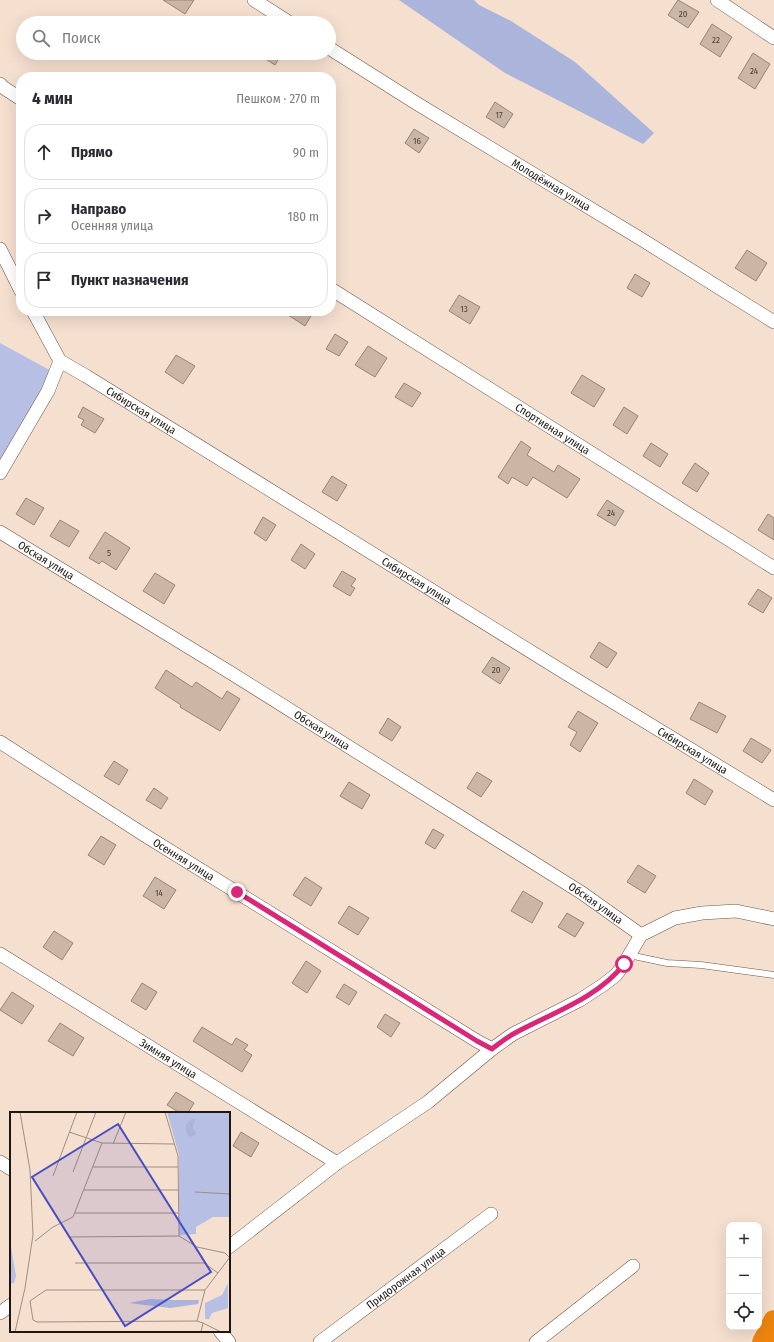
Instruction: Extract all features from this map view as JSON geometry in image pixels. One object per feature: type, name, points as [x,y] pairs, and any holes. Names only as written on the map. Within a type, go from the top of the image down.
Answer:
[{"type":"highway","points":[[763,1342],[774,1321]]},
{"type":"street","points":[[254,0],[279,16]]},
{"type":"street","points":[[717,0],[774,38]]},
{"type":"street","name":"Молодёжная улица","points":[[336,52],[416,103],[641,238],[774,322]]},
{"type":"street","points":[[0,84],[16,96]]},
{"type":"street","points":[[0,248],[16,281]]},
{"type":"street","name":"Спортивная улица","points":[[336,292],[774,568]]},
{"type":"street","points":[[0,473],[48,391],[60,361],[36,316]]},
{"type":"street","name":"Сибирская улица","points":[[60,361],[774,800]]},
{"type":"street","name":"Обская улица","points":[[0,532],[230,673],[582,893],[641,935]]},
{"type":"street","name":"Осенняя улица","points":[[0,742],[146,836],[492,1049]]},
{"type":"street","points":[[230,1246],[337,1163],[428,1102],[492,1049],[513,1034],[580,1000],[603,985],[616,975],[641,935],[676,918],[702,913],[736,911],[774,919]]},
{"type":"street","name":"Зимняя улица","points":[[0,954],[337,1163]]},
{"type":"street","points":[[0,1162],[10,1168]]},
{"type":"street","name":"Придорожная улица","points":[[320,1342],[491,1214]]},
{"type":"street","points":[[536,1342],[633,1266]]},
{"type":"street","points":[[0,1313],[10,1306]]},
{"type":"street","points":[[221,1332],[230,1342]]},
{"type":"lane","points":[[629,955],[667,963],[701,965],[774,975]]},
{"type":"shaded area","points":[[399,0],[474,0],[479,5],[511,21],[575,62],[654,133],[643,144],[505,73]]},
{"type":"shaded area","points":[[0,343],[55,373],[0,460]]},
{"type":"building","points":[[163,0],[194,0],[185,14]]},
{"type":"building","points":[[678,0],[699,12],[688,28],[668,15]]},
{"type":"building","points":[[712,24],[732,37],[720,57],[700,44]]},
{"type":"building","points":[[753,53],[770,64],[755,89],[738,78]]},
{"type":"building","points":[[267,60],[278,60],[275,65]]},
{"type":"building","points":[[495,102],[513,114],[504,128],[486,117]]},
{"type":"building","points":[[414,129],[429,138],[419,153],[405,143]]},
{"type":"building","points":[[747,250],[767,263],[756,281],[735,268]]},
{"type":"building","points":[[635,274],[650,283],[642,297],[627,288]]},
{"type":"building","points":[[459,295],[480,307],[470,324],[449,311]]},
{"type":"building","points":[[290,316],[311,316],[305,326]]},
{"type":"building","points":[[335,334],[348,342],[339,356],[326,349]]},
{"type":"building","points":[[368,346],[387,358],[375,377],[355,365]]},
{"type":"building","points":[[176,355],[195,366],[183,384],[165,372]]},
{"type":"building","points":[[582,375],[605,389],[594,407],[571,393]]},
{"type":"building","points":[[404,383],[421,393],[412,407],[395,397]]},
{"type":"building","points":[[83,407],[104,419],[95,433],[81,425],[84,420],[78,417]]},
{"type":"building","points":[[624,407],[638,416],[627,434],[613,425]]},
{"type":"building","points":[[521,441],[531,448],[527,455],[554,472],[558,465],[580,479],[567,498],[533,477],[527,486],[512,477],[508,484],[498,477]]},
{"type":"building","points":[[651,443],[668,454],[660,467],[643,456]]},
{"type":"building","points":[[695,463],[709,473],[697,492],[682,483]]},
{"type":"building","points":[[332,476],[347,485],[337,501],[322,492]]},
{"type":"building","points":[[26,498],[44,508],[34,525],[16,514]]},
{"type":"building","points":[[607,500],[624,511],[615,526],[597,515]]},
{"type":"building","points":[[768,514],[774,518],[774,540],[758,530]]},
{"type":"building","points":[[263,517],[276,525],[266,541],[254,533]]},
{"type":"building","points":[[60,520],[79,531],[69,547],[50,536]]},
{"type":"building","points":[[105,532],[130,548],[116,570],[102,561],[99,564],[89,558]]},
{"type":"building","points":[[301,544],[315,554],[305,569],[291,560]]},
{"type":"building","points":[[342,571],[356,579],[351,586],[355,588],[350,596],[333,586]]},
{"type":"building","points":[[155,573],[175,585],[164,604],[143,591]]},
{"type":"building","points":[[758,589],[772,598],[763,613],[748,604]]},
{"type":"building","points":[[599,642],[617,653],[607,668],[590,657]]},
{"type":"building","points":[[492,657],[510,668],[500,684],[482,672]]},
{"type":"building","points":[[166,670],[192,687],[196,682],[222,699],[227,691],[240,699],[220,731],[180,707],[181,705],[155,688]]},
{"type":"building","points":[[699,702],[726,716],[717,733],[690,719]]},
{"type":"building","points":[[578,711],[598,723],[580,752],[570,745],[577,732],[568,727]]},
{"type":"building","points":[[388,718],[401,727],[392,741],[379,733]]},
{"type":"building","points":[[751,738],[771,750],[762,763],[743,751]]},
{"type":"building","points":[[114,761],[128,770],[119,785],[104,776]]},
{"type":"building","points":[[477,772],[492,781],[481,797],[467,788]]},
{"type":"building","points":[[694,779],[713,791],[705,805],[686,793]]},
{"type":"building","points":[[349,782],[370,795],[362,809],[340,796]]},
{"type":"building","points":[[154,788],[168,798],[161,809],[146,800]]},
{"type":"building","points":[[433,829],[444,835],[435,849],[425,843]]},
{"type":"building","points":[[101,836],[116,845],[104,865],[88,855]]},
{"type":"building","points":[[638,865],[656,876],[645,893],[627,882]]},
{"type":"building","points":[[155,877],[176,890],[164,909],[143,896]]},
{"type":"building","points":[[305,877],[322,888],[311,906],[293,895]]},
{"type":"building","points":[[523,891],[543,903],[532,923],[511,911]]},
{"type":"building","points":[[349,906],[369,918],[358,935],[338,923]]},
{"type":"building","points":[[567,913],[584,923],[575,937],[558,927]]},
{"type":"building","points":[[54,931],[73,943],[62,960],[43,947]]},
{"type":"building","points":[[306,961],[321,971],[307,993],[292,983]]},
{"type":"building","points":[[142,983],[157,992],[146,1010],[131,1001]]},
{"type":"building","points":[[344,984],[357,992],[349,1005],[336,997]]},
{"type":"building","points":[[12,992],[34,1006],[22,1024],[0,1010]]},
{"type":"building","points":[[385,1014],[400,1023],[391,1037],[377,1027]]},
{"type":"building","points":[[60,1023],[84,1038],[73,1056],[48,1041]]},
{"type":"building","points":[[202,1027],[232,1045],[236,1038],[248,1045],[244,1050],[252,1055],[242,1072],[193,1041]]},
{"type":"building","points":[[176,1092],[194,1103],[189,1112],[178,1112],[167,1105]]},
{"type":"building","points":[[241,1132],[259,1143],[251,1157],[233,1146]]},
{"type":"route","points":[[237,892],[492,1049],[513,1034],[580,1000],[616,975],[624,964]]}]
